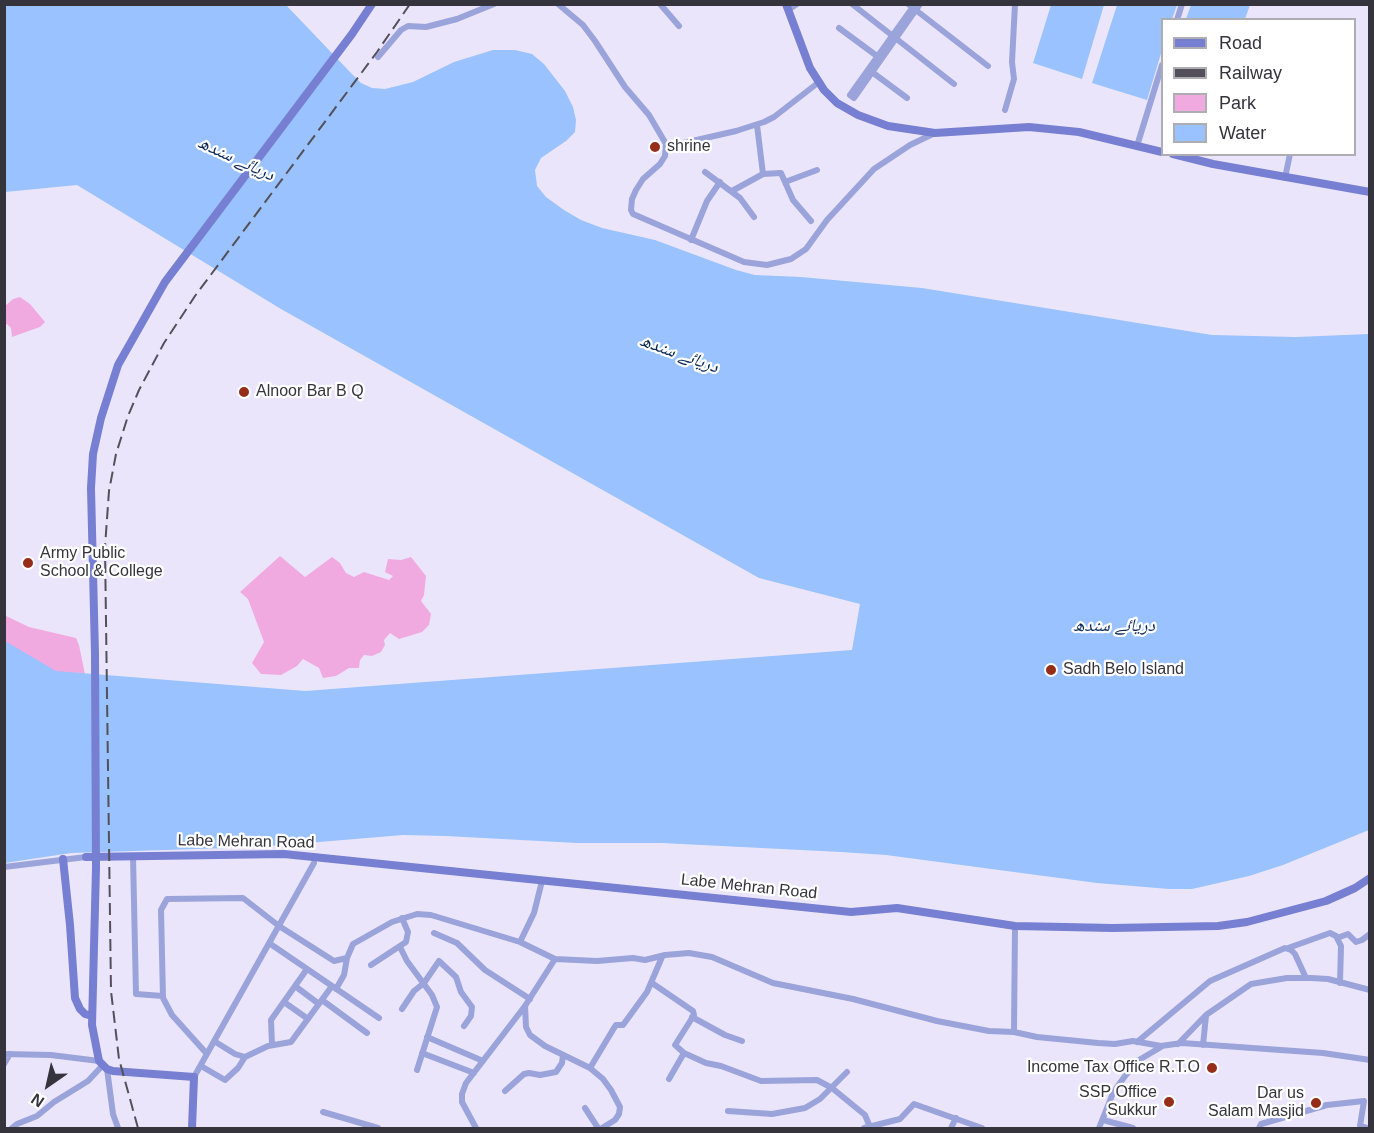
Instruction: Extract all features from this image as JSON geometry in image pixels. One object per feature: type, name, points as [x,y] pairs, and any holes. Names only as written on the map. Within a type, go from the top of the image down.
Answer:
[{"type":"main road","points":[[192,1128],[194,1077],[103,1066],[93,1040],[96,868],[91,488],[93,454],[100,418],[118,365],[165,282],[352,34],[372,4]]},
{"type":"main road","points":[[787,7],[810,68],[819,82],[837,103],[858,115],[888,126],[935,133],[1029,127],[1079,132],[1161,152]]},
{"type":"main road","points":[[1182,156],[1285,178],[1370,192]]},
{"type":"main road","name":"Labe Mehran Road","points":[[86,857],[284,854],[851,912],[897,908],[1015,926],[1113,928],[1218,926],[1247,922],[1326,901],[1355,888],[1370,878]]},
{"type":"main road","points":[[63,859],[75,998],[85,1014],[92,1016]]},
{"type":"street","points":[[378,57],[401,30],[408,26],[426,27],[457,19],[494,4]]},
{"type":"street","points":[[558,4],[583,25],[595,40],[625,87],[649,116],[666,147],[660,164],[636,190],[631,210],[633,214],[744,262],[767,265],[792,259],[806,249],[827,220],[874,169],[915,142],[935,133]]},
{"type":"street","points":[[660,4],[679,26]]},
{"type":"street","points":[[787,7],[797,4]]},
{"type":"street","points":[[852,4],[954,84]]},
{"type":"street","points":[[879,58],[854,98],[850,95],[879,58],[913,7],[920,4]]},
{"type":"street","points":[[1005,110],[1014,79],[1012,62],[1015,4]]},
{"type":"street","points":[[913,7],[988,66]]},
{"type":"street","points":[[839,28],[879,58]]},
{"type":"street","points":[[1137,146],[1161,68]]},
{"type":"street","points":[[872,72],[907,98]]},
{"type":"street","points":[[666,147],[757,125],[774,117],[819,82]]},
{"type":"street","points":[[757,125],[763,174]]},
{"type":"street","points":[[1285,178],[1290,156]]},
{"type":"street","points":[[785,182],[817,170]]},
{"type":"street","points":[[705,172],[732,191],[754,217]]},
{"type":"street","points":[[732,191],[763,174],[781,173],[793,200],[811,221]]},
{"type":"street","points":[[691,240],[707,201],[720,182]]},
{"type":"street","points":[[133,856],[136,994],[163,996]]},
{"type":"street","points":[[4,867],[86,857]]},
{"type":"street","points":[[194,1077],[314,863]]},
{"type":"street","points":[[520,942],[534,913],[542,881]]},
{"type":"street","points":[[207,1054],[172,1015],[163,996],[161,910],[167,899],[243,898],[279,926],[334,961],[347,958]]},
{"type":"street","points":[[201,1066],[225,1080],[238,1068],[245,1057],[272,1045],[291,1042],[320,1002],[344,975],[350,949],[356,942],[402,918],[417,914],[431,915],[520,942],[555,959],[597,961],[633,958],[645,960],[689,954],[712,957],[773,983],[989,1031],[1098,1043],[1203,1045],[1323,1053],[1370,1060]]},
{"type":"street","points":[[371,965],[400,946],[408,937],[402,918]]},
{"type":"street","points":[[1014,1032],[1015,926]]},
{"type":"street","points":[[435,933],[457,943],[485,970],[530,999]]},
{"type":"street","points":[[1137,1042],[1210,981],[1254,961],[1330,933],[1337,938],[1341,946],[1340,983]]},
{"type":"street","points":[[1337,938],[1348,934],[1356,942],[1370,934]]},
{"type":"street","points":[[269,943],[379,1018]]},
{"type":"street","points":[[400,946],[407,961],[432,995],[437,1007],[417,1070]]},
{"type":"street","points":[[1288,948],[1295,954],[1306,978]]},
{"type":"street","points":[[590,1068],[616,1025],[623,1026],[652,983],[662,957]]},
{"type":"street","points":[[476,1128],[462,1102],[466,1083],[530,999],[555,959]]},
{"type":"street","points":[[402,1009],[439,961],[452,971],[461,992],[472,1007],[471,1016],[464,1026]]},
{"type":"street","points":[[272,1045],[271,1020],[307,969]]},
{"type":"street","points":[[1177,1044],[1206,1015],[1251,984],[1287,978],[1328,979],[1370,990]]},
{"type":"street","points":[[652,983],[693,1011],[692,1017],[675,1045],[684,1053],[706,1063],[721,1066],[761,1081],[817,1080],[832,1088],[865,1115],[870,1127],[900,1119],[915,1104],[982,1128]]},
{"type":"street","points":[[295,986],[367,1033]]},
{"type":"street","points":[[284,1002],[308,1018]]},
{"type":"street","points":[[525,1005],[526,1027],[530,1035],[545,1046],[590,1068],[603,1079],[620,1107],[615,1120],[600,1128],[585,1108]]},
{"type":"street","points":[[1203,1045],[1206,1015]]},
{"type":"street","points":[[692,1017],[725,1035],[742,1041]]},
{"type":"street","points":[[427,1037],[483,1061]]},
{"type":"street","points":[[214,1041],[235,1054],[245,1057]]},
{"type":"street","points":[[1099,1128],[1113,1093],[1125,1076],[1139,1060],[1161,1046]]},
{"type":"street","points":[[422,1053],[474,1073]]},
{"type":"street","points":[[669,1079],[684,1053]]},
{"type":"street","points":[[4,1064],[7,1054],[51,1055],[103,1066]]},
{"type":"street","points":[[505,1090],[524,1074],[540,1076],[558,1071],[563,1054]]},
{"type":"street","points":[[103,1066],[117,1128]]},
{"type":"street","points":[[12,1128],[37,1116],[54,1102],[88,1081],[103,1066]]},
{"type":"street","points":[[728,1111],[772,1114],[790,1112],[813,1104],[847,1072]]},
{"type":"street","points":[[1259,1128],[1261,1124],[1327,1105],[1364,1101],[1360,1126],[1368,1128]]},
{"type":"street","points":[[323,1113],[378,1128]]},
{"type":"street","points":[[951,1128],[956,1118]]},
{"type":"street","points":[[1103,1120],[1133,1128]]},
{"type":"green space","points":[[20,297],[30,304],[45,322],[40,327],[12,337],[11,328],[5,325],[5,306],[13,299]]},
{"type":"green space","points":[[280,556],[305,577],[332,557],[340,563],[346,573],[354,577],[364,572],[389,580],[393,576],[385,572],[388,559],[401,560],[411,557],[426,576],[421,601],[431,614],[429,625],[422,632],[399,639],[390,633],[384,640],[385,645],[381,652],[372,656],[364,655],[360,660],[359,668],[349,668],[336,676],[323,678],[319,668],[303,659],[297,666],[281,675],[261,674],[252,663],[264,642],[248,599],[240,592]]},
{"type":"green space","points":[[4,615],[29,627],[76,638],[87,684],[5,651]]},
{"type":"water","points":[[1191,4],[1250,5],[1245,18],[1186,18]]},
{"type":"water","name":"دریائے سندھ","points":[[5,5],[286,5],[361,83],[372,88],[385,89],[413,82],[454,62],[493,50],[515,50],[532,54],[544,64],[565,91],[573,107],[576,120],[575,132],[541,158],[535,170],[537,186],[546,197],[581,220],[602,228],[655,240],[755,275],[922,288],[1212,335],[1296,337],[1369,334],[1369,830],[1283,865],[1249,876],[1192,889],[1097,883],[886,855],[662,843],[577,843],[403,835],[259,847],[71,853],[5,863],[5,641],[56,671],[305,691],[852,650],[860,604],[759,578],[281,309],[77,185],[5,192]]},
{"type":"water","points":[[1051,5],[1104,5],[1082,79],[1033,63]]},
{"type":"water","points":[[1117,5],[1177,5],[1172,18],[1161,18],[1161,53],[1147,100],[1092,83]]},
{"type":"railway","points":[[138,1128],[119,1059],[111,991],[105,547],[109,491],[116,454],[139,390],[164,343],[195,296],[377,52],[410,4]]},
{"type":"place","name":"shrine","points":[[655,147]]},
{"type":"place","name":"Alnoor Bar B Q","points":[[244,392]]},
{"type":"place","name":"Army Public School & College","points":[[28,563]]},
{"type":"place","name":"Sadh Belo Island","points":[[1051,670]]},
{"type":"place","name":"Income Tax Office R.T.O","points":[[1212,1068]]},
{"type":"place","name":"SSP Office Sukkur","points":[[1169,1102]]},
{"type":"place","name":"Dar us Salam Masjid","points":[[1316,1103]]}]
